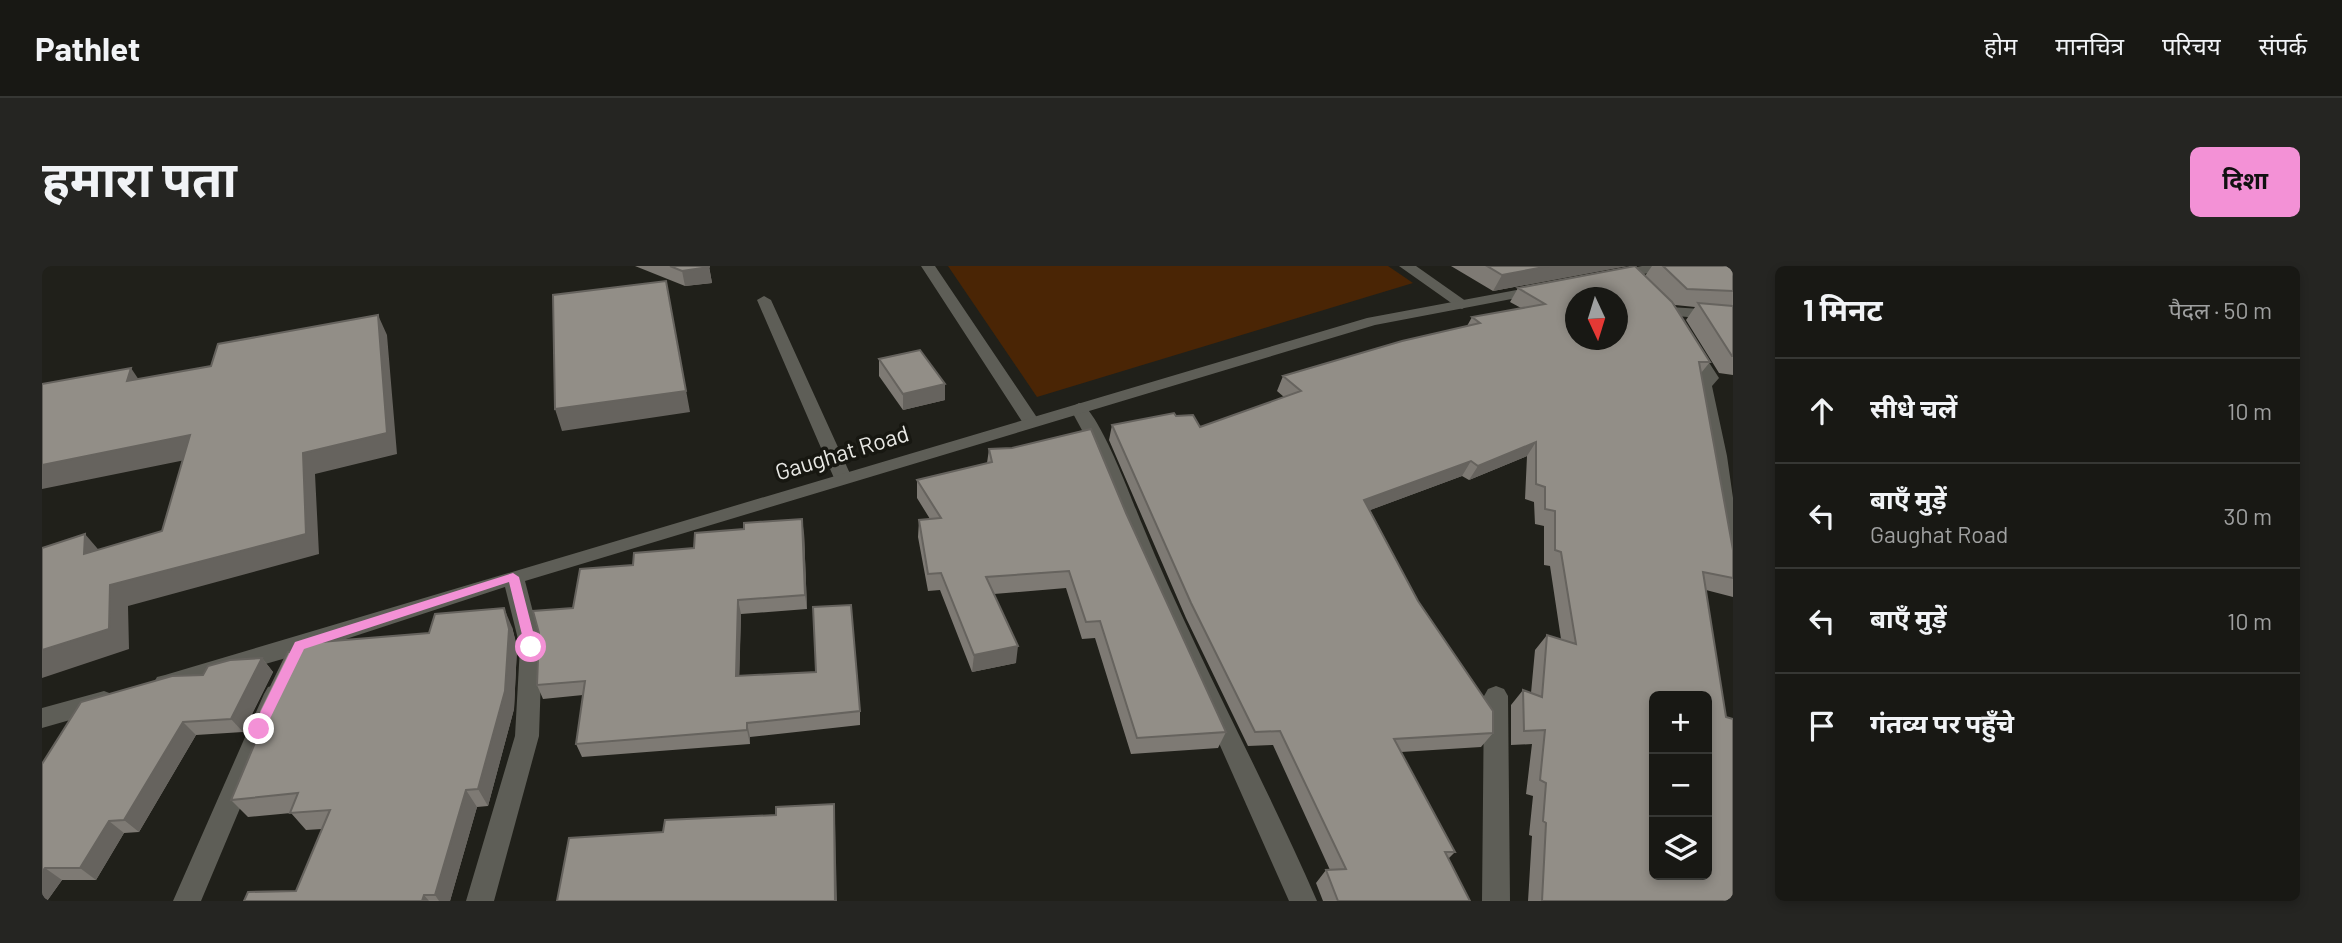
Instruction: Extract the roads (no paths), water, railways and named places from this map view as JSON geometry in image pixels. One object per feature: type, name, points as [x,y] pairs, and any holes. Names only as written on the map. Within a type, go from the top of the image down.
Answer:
[{"type":"street","points":[[928,266],[1031,422]]},
{"type":"street","points":[[1406,266],[1462,304]]},
{"type":"street","points":[[1591,280],[1664,266]]},
{"type":"street","points":[[1630,273],[1644,286]]},
{"type":"street","name":"Gaughat Road","points":[[145,689],[300,646],[513,577],[1372,321],[1565,285]]},
{"type":"street","points":[[764,300],[842,478]]},
{"type":"street","points":[[1733,316],[1665,307],[1711,379],[1703,385],[1718,456],[1733,574]]},
{"type":"street","points":[[1079,408],[1105,456],[1134,529],[1303,901]]},
{"type":"street","points":[[480,901],[527,736],[531,647],[513,577]]},
{"type":"street","points":[[187,901],[259,729],[300,646]]},
{"type":"street","points":[[42,718],[119,696]]},
{"type":"street","points":[[1496,696],[1496,901]]}]
